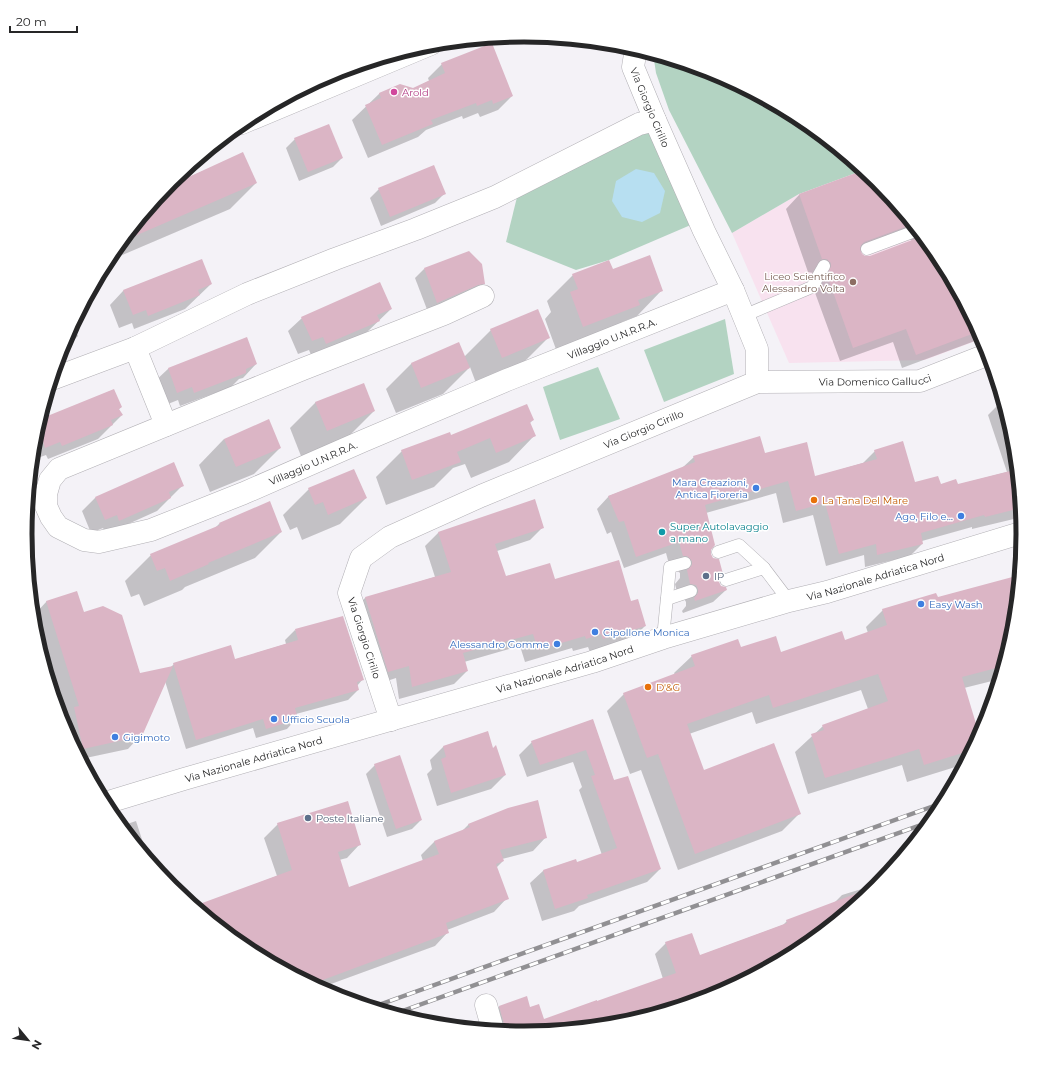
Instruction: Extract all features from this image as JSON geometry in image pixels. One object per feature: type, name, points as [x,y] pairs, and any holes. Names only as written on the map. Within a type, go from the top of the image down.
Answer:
[{"type":"street","name":"Via Giorgio Cirillo","points":[[391,720],[349,593],[361,558],[390,537],[480,496],[757,382],[757,349],[733,290],[704,231],[633,67],[635,54]]},
{"type":"street","points":[[274,110],[398,58]]},
{"type":"street","points":[[58,377],[135,348],[247,294],[416,229],[495,196],[639,124],[655,120]]},
{"type":"street","name":"Villaggio U.N.R.R.A.","points":[[483,296],[444,314],[303,369],[59,469],[50,480],[46,494],[46,506],[51,517],[58,527],[84,540],[99,542],[151,530],[244,494],[363,441],[500,383],[733,290]]},
{"type":"street","points":[[135,348],[166,425]]},
{"type":"street","name":"Via Domenico Gallucci","points":[[757,382],[920,381],[984,356]]},
{"type":"street","name":"Via Nazionale Adriatica Nord","points":[[111,801],[592,662],[663,638],[789,601],[827,592],[1017,534]]},
{"type":"street","points":[[486,1005],[492,1025]]},
{"type":"lane","points":[[867,249],[913,232]]},
{"type":"lane","points":[[743,316],[812,288],[824,266]]},
{"type":"lane","points":[[718,552],[739,545],[764,568],[789,601]]},
{"type":"lane","points":[[663,638],[670,567],[684,563]]},
{"type":"lane","points":[[726,580],[764,568]]},
{"type":"lane","points":[[667,599],[691,591]]},
{"type":"shaded area","name":"Liceo Scientifico Alessandro Volta","points":[[858,172],[895,209],[934,260],[951,288],[977,340],[925,360],[789,363],[732,233],[799,194]]},
{"type":"green space","points":[[654,59],[713,79],[742,92],[771,107],[798,125],[824,143],[858,172],[799,194],[732,233],[669,110],[656,73]]},
{"type":"green space","points":[[652,126],[693,224],[609,260],[576,270],[506,242],[518,193]]},
{"type":"green space","points":[[725,319],[734,374],[664,402],[644,350]]},
{"type":"green space","points":[[598,367],[620,419],[560,440],[543,387]]},
{"type":"water","points":[[636,169],[654,173],[665,191],[660,213],[642,222],[622,217],[612,201],[616,181]]},
{"type":"building","points":[[492,43],[513,96],[493,104],[492,100],[477,106],[476,103],[431,120],[433,124],[382,145],[365,105],[381,98],[379,93],[400,84],[413,88],[445,73],[441,63]]},
{"type":"building","points":[[329,124],[343,158],[308,172],[294,138]]},
{"type":"building","points":[[243,152],[257,183],[131,237],[154,209],[183,180]]},
{"type":"building","points":[[434,165],[446,194],[390,217],[378,188]]},
{"type":"building","points":[[858,172],[895,209],[908,226],[864,242],[860,248],[862,254],[865,256],[870,256],[918,238],[934,260],[951,288],[974,333],[916,355],[906,329],[853,348],[827,275],[831,263],[827,259],[822,259],[799,194]]},
{"type":"building","points":[[469,251],[482,264],[485,284],[478,285],[437,303],[424,268]]},
{"type":"building","points":[[650,255],[663,291],[638,300],[640,305],[583,327],[570,292],[578,289],[572,274],[609,260],[613,269]]},
{"type":"building","points":[[202,259],[212,284],[198,290],[200,295],[148,316],[146,310],[133,315],[123,290]]},
{"type":"building","points":[[380,282],[392,309],[377,315],[380,321],[326,344],[323,337],[312,341],[301,317]]},
{"type":"building","points":[[538,309],[550,338],[502,358],[490,329]]},
{"type":"building","points":[[247,337],[257,364],[246,369],[246,373],[194,393],[192,387],[177,393],[168,368]]},
{"type":"building","points":[[459,342],[470,368],[421,388],[411,363]]},
{"type":"building","points":[[364,383],[375,411],[327,431],[315,402]]},
{"type":"building","points":[[114,389],[122,407],[119,409],[123,415],[111,420],[113,425],[62,446],[60,442],[45,448],[43,441],[40,442],[47,416]]},
{"type":"building","points":[[527,404],[534,420],[530,422],[536,436],[496,453],[490,438],[457,452],[461,462],[412,480],[401,450],[450,432],[451,435]]},
{"type":"building","points":[[269,419],[281,448],[236,467],[224,439]]},
{"type":"building","points":[[760,436],[765,453],[807,442],[815,476],[877,459],[874,450],[903,441],[915,482],[938,476],[941,484],[956,479],[958,484],[1013,470],[1016,509],[985,517],[984,515],[921,533],[923,544],[877,555],[876,544],[839,554],[825,503],[796,511],[788,481],[705,505],[715,545],[711,550],[711,554],[713,558],[719,559],[723,574],[719,578],[719,582],[721,586],[726,587],[727,590],[695,601],[694,598],[698,593],[698,589],[696,585],[690,584],[687,570],[692,565],[692,561],[687,556],[683,556],[679,542],[636,557],[624,521],[619,522],[608,496],[695,462],[693,456]]},
{"type":"building","points":[[174,462],[184,486],[169,492],[171,498],[119,521],[117,515],[105,520],[95,497]]},
{"type":"building","points":[[354,469],[367,498],[328,515],[323,502],[315,505],[308,488]]},
{"type":"building","points":[[535,499],[544,528],[495,544],[506,576],[550,563],[555,579],[619,560],[631,601],[638,599],[646,626],[603,639],[601,634],[586,639],[585,636],[538,650],[533,634],[463,653],[468,671],[412,687],[409,666],[388,672],[365,597],[451,572],[438,532]]},
{"type":"building","points":[[270,501],[282,532],[208,563],[209,564],[170,581],[165,568],[157,571],[150,554],[220,525],[219,523]]},
{"type":"building","points":[[1015,576],[1008,630],[998,668],[962,677],[977,728],[966,752],[924,765],[919,749],[825,778],[811,734],[824,730],[822,725],[888,701],[878,674],[773,708],[769,695],[687,724],[704,770],[774,743],[801,814],[695,854],[658,754],[647,758],[623,693],[695,666],[691,655],[738,639],[741,647],[776,636],[781,652],[842,631],[845,640],[887,625],[882,609],[936,593],[938,597]]},
{"type":"building","points":[[77,591],[84,612],[103,606],[122,615],[140,673],[173,666],[142,736],[83,749],[74,707],[79,706],[46,601]]},
{"type":"building","points":[[343,616],[364,680],[357,682],[359,690],[295,708],[298,719],[266,729],[263,719],[196,740],[173,663],[231,645],[235,659],[298,640],[295,629]]},
{"type":"building","points":[[593,719],[614,780],[628,776],[661,869],[587,895],[588,898],[555,909],[543,870],[576,859],[577,862],[617,848],[591,776],[595,775],[586,750],[540,765],[531,741]]},
{"type":"building","points":[[488,731],[493,748],[496,745],[506,775],[451,793],[441,759],[446,757],[443,746]]},
{"type":"building","points":[[400,755],[422,820],[396,829],[374,764]]},
{"type":"building","points":[[538,800],[547,838],[500,850],[504,861],[496,864],[509,899],[446,923],[449,933],[319,981],[278,961],[225,925],[200,904],[292,870],[277,823],[348,801],[361,845],[338,852],[349,887],[439,854],[434,841],[470,827],[468,824],[508,808]]},
{"type":"building","points":[[863,891],[824,925],[771,961],[713,989],[652,1010],[621,1017],[557,1025],[505,1025],[499,1006],[527,996],[530,1007],[539,1004],[544,1019],[676,973],[665,942],[692,933],[700,955],[787,923],[786,920]]},
{"type":"railway","points":[[380,1005],[936,805]]},
{"type":"railway","points":[[402,1011],[922,825]]},
{"type":"place","name":"Arold","points":[[394,92]]},
{"type":"place","name":"Liceo Scientifico Alessandro Volta","points":[[853,282]]},
{"type":"place","name":"Mara Creazioni, Antica Fioreria","points":[[756,488]]},
{"type":"place","name":"La Tana Del Mare","points":[[814,500]]},
{"type":"place","name":"Ago, Filo e...","points":[[961,516]]},
{"type":"place","name":"Super Autolavaggio a mano","points":[[662,532]]},
{"type":"place","name":"IP","points":[[706,576]]},
{"type":"place","name":"Easy Wash","points":[[921,604]]},
{"type":"place","name":"Cipollone Monica","points":[[595,632]]},
{"type":"place","name":"Alessandro Gomme","points":[[557,644]]},
{"type":"place","name":"D'&G","points":[[648,687]]},
{"type":"place","name":"Ufficio Scuola","points":[[274,719]]},
{"type":"place","name":"Gigimoto","points":[[115,737]]},
{"type":"place","name":"Poste Italiane","points":[[308,818]]}]
